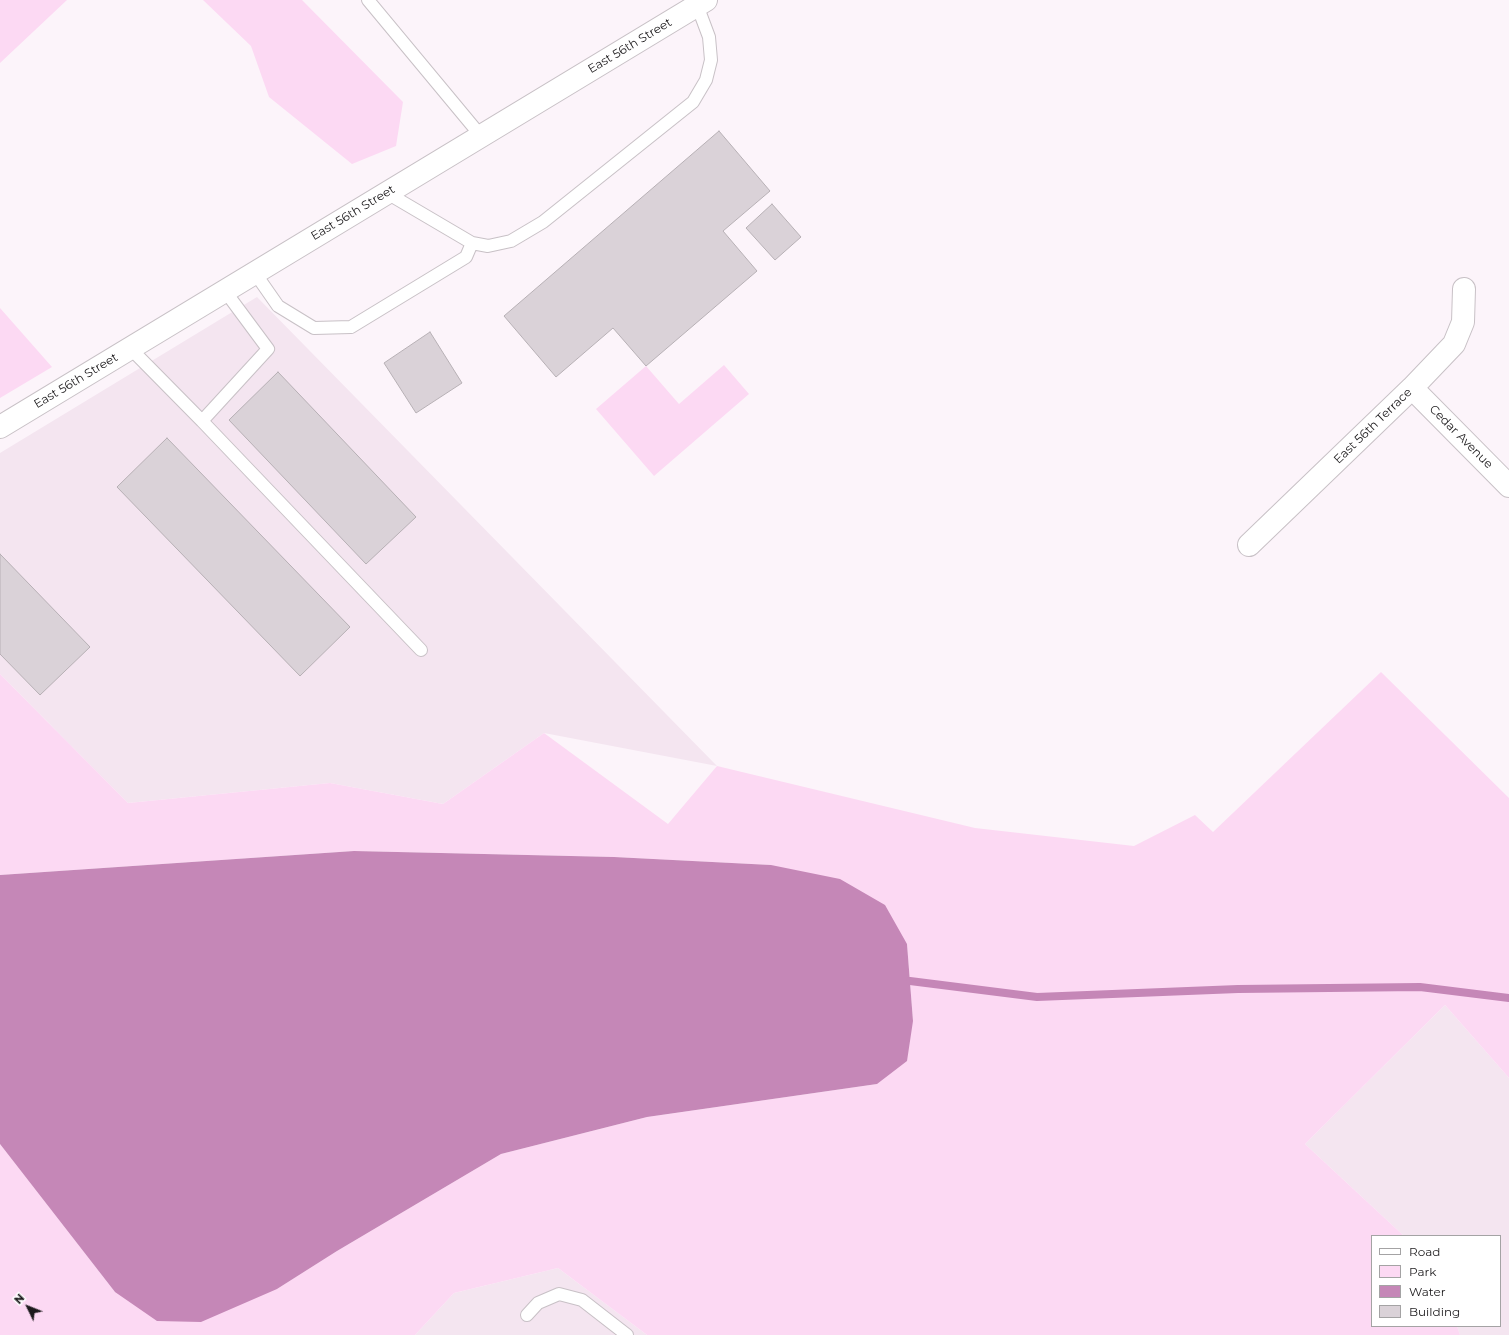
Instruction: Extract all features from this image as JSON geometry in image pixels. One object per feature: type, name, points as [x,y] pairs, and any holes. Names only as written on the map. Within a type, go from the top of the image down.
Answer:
[{"type":"street","name":"East 56th Street","points":[[0,426],[702,2]]},
{"type":"street","name":"East 56th Terrace","points":[[1250,545],[1412,388],[1454,344],[1463,322],[1464,289]]},
{"type":"street","name":"Cedar Avenue","points":[[1412,388],[1509,486]]},
{"type":"lane","points":[[368,0],[481,136]]},
{"type":"lane","points":[[387,193],[472,243],[488,246],[511,241],[543,222],[693,102],[706,80],[711,60],[709,37],[702,2]]},
{"type":"lane","points":[[254,273],[278,306],[314,328],[351,327],[466,257],[472,243]]},
{"type":"lane","points":[[202,421],[268,349],[225,291]]},
{"type":"lane","points":[[130,348],[421,650]]},
{"type":"lane","points":[[527,1315],[538,1303],[559,1294],[582,1300],[627,1335]]},
{"type":"shaded area","points":[[257,297],[717,766],[544,733],[443,804],[330,783],[128,803],[0,674],[0,453]]},
{"type":"shaded area","points":[[1445,1005],[1509,1078],[1509,1335],[1460,1335],[1457,1327],[1501,1327],[1501,1235],[1403,1235],[1305,1144]]},
{"type":"shaded area","points":[[558,1268],[647,1335],[415,1335],[454,1293]]},
{"type":"green space","points":[[0,0],[67,0],[0,63]]},
{"type":"green space","points":[[203,0],[302,0],[403,102],[396,146],[352,164],[269,97],[251,46]]},
{"type":"green space","points":[[0,308],[52,367],[0,398]]},
{"type":"green space","points":[[724,365],[749,394],[654,476],[596,409],[646,366],[679,404]]},
{"type":"green space","points":[[1381,672],[1509,798],[1509,1078],[1445,1005],[1305,1144],[1403,1235],[1371,1235],[1371,1327],[1457,1327],[1460,1335],[647,1335],[558,1268],[454,1293],[415,1335],[0,1335],[0,1144],[115,1292],[277,1289],[337,1251],[501,1154],[647,1117],[877,1084],[913,1021],[907,944],[771,865],[614,857],[354,851],[0,875],[0,674],[128,803],[330,783],[443,804],[544,733],[668,824],[717,766],[975,828],[1134,846],[1195,815],[1213,832]]},
{"type":"water","points":[[354,851],[614,857],[771,865],[840,879],[885,905],[907,944],[913,1021],[907,1061],[877,1084],[647,1117],[501,1154],[337,1251],[277,1289],[201,1322],[157,1321],[115,1292],[0,1144],[0,875]]},
{"type":"building","points":[[719,131],[770,191],[723,231],[757,271],[646,366],[613,328],[556,377],[504,316]]},
{"type":"building","points":[[772,204],[801,237],[775,260],[746,228]]},
{"type":"building","points":[[430,332],[462,383],[416,413],[384,363]]},
{"type":"building","points":[[278,372],[416,517],[366,564],[229,420]]},
{"type":"building","points":[[167,438],[350,627],[300,676],[117,487]]},
{"type":"building","points":[[0,554],[90,647],[40,695],[0,654]]},
{"type":"waterway","points":[[910,981],[1037,997],[1238,989],[1420,987],[1509,998]]}]
